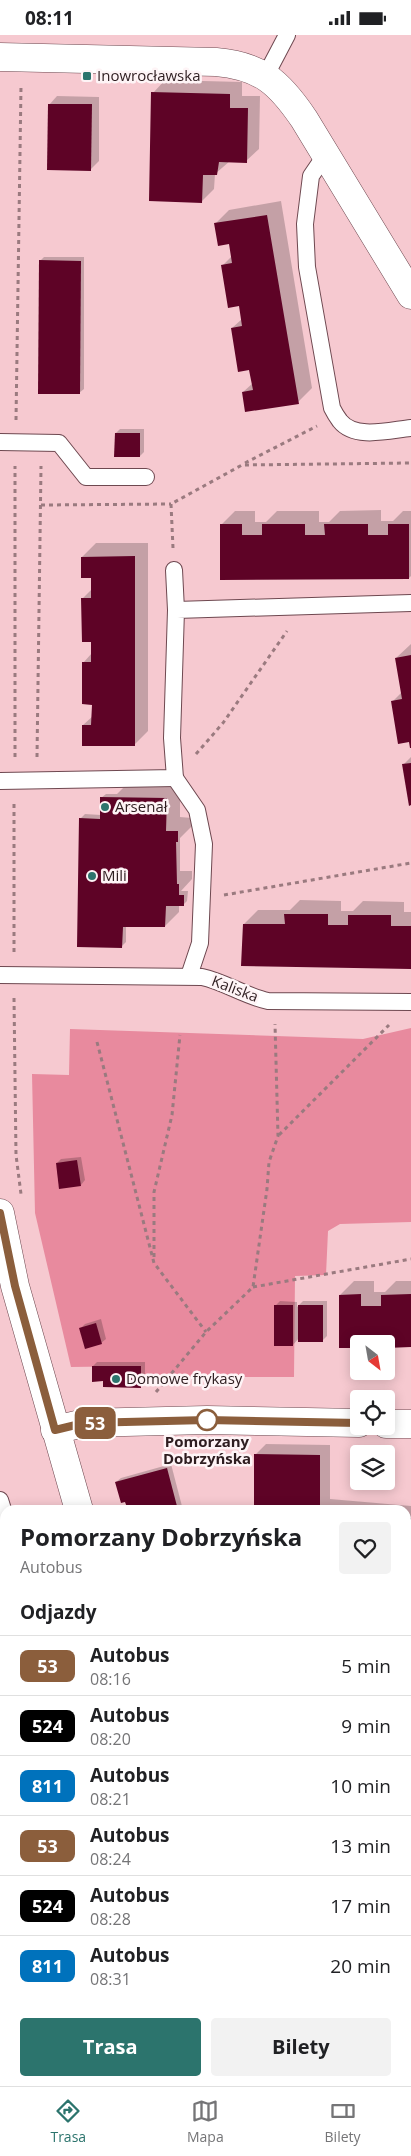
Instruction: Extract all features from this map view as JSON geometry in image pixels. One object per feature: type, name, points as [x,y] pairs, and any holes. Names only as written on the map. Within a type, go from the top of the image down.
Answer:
[{"type":"street","points":[[11,57],[216,62],[236,64],[266,75],[295,105],[411,295]]},
{"type":"street","points":[[11,1207],[15,1286],[55,1430],[73,1505]]},
{"type":"street","points":[[55,1430],[84,1423],[207,1420],[350,1423]]},
{"type":"street","points":[[395,1424],[411,1424]]},
{"type":"lane","points":[[266,75],[287,35]]},
{"type":"lane","points":[[326,154],[311,176],[306,223],[307,267],[332,408],[340,422],[353,430],[370,432],[411,428]]},
{"type":"lane","points":[[8,442],[59,443],[86,477],[146,477]]},
{"type":"lane","points":[[174,570],[176,610],[172,738],[175,778],[197,810],[204,844],[200,943],[189,976]]},
{"type":"lane","points":[[176,610],[411,603]]},
{"type":"lane","points":[[7,781],[175,778]]},
{"type":"lane","name":"Kaliska","points":[[7,975],[189,976],[213,979],[260,999],[274,1001],[411,1002]]},
{"type":"path","points":[[11,57],[7,975],[16,1155],[11,1207]]},
{"type":"path","points":[[41,505],[171,504],[337,416]]},
{"type":"path","points":[[37,781],[37,661],[41,505],[40,443]]},
{"type":"path","points":[[242,465],[411,463]]},
{"type":"path","points":[[171,504],[174,570]]},
{"type":"path","points":[[175,778],[223,723],[305,606]]},
{"type":"path","points":[[202,899],[411,863]]},
{"type":"path","points":[[253,1287],[269,1162],[278,1136],[274,1001]]},
{"type":"path","points":[[278,1136],[390,1024]]},
{"type":"path","points":[[154,1263],[154,1192],[172,1115],[180,1035]]},
{"type":"path","points":[[96,1042],[154,1263],[206,1332]]},
{"type":"path","points":[[153,1395],[206,1332],[253,1287],[411,1259]]},
{"type":"shaded area","points":[[411,1028],[411,1222],[340,1224],[328,1231],[326,1275],[295,1276],[294,1377],[141,1377],[141,1366],[71,1367],[35,1213],[32,1074],[69,1075],[70,1029],[363,1039]]},
{"type":"building","points":[[151,92],[230,94],[230,108],[248,108],[247,163],[219,162],[217,175],[203,175],[202,203],[149,201]]},
{"type":"building","points":[[48,104],[92,104],[91,171],[47,170]]},
{"type":"building","points":[[267,215],[299,404],[245,412],[242,392],[253,390],[249,370],[238,372],[231,328],[242,326],[239,306],[228,308],[221,265],[232,263],[229,244],[218,246],[214,223]]},
{"type":"building","points":[[39,260],[81,261],[80,394],[38,394]]},
{"type":"building","points":[[115,433],[140,433],[140,457],[114,457]]},
{"type":"building","points":[[220,524],[242,524],[242,535],[262,535],[262,524],[305,524],[305,535],[325,535],[324,524],[368,524],[368,535],[388,535],[388,524],[409,524],[409,579],[220,580]]},
{"type":"building","points":[[135,556],[135,746],[82,746],[82,725],[91,725],[92,705],[82,704],[82,662],[91,662],[91,642],[82,642],[81,598],[91,598],[91,578],[81,578],[81,557]]},
{"type":"building","points":[[411,655],[410,748],[409,742],[398,744],[391,701],[402,699],[395,658]]},
{"type":"building","points":[[411,763],[411,805],[409,806],[402,764]]},
{"type":"building","points":[[100,797],[167,798],[166,831],[178,831],[178,842],[176,842],[177,884],[179,884],[179,895],[184,895],[184,906],[166,906],[165,927],[123,927],[122,948],[77,947],[79,818],[100,819]]},
{"type":"building","points":[[284,914],[328,914],[328,925],[348,925],[348,915],[391,915],[391,926],[411,926],[411,969],[241,966],[243,924],[285,924]]},
{"type":"building","points":[[77,1160],[81,1186],[59,1189],[56,1163]]},
{"type":"building","points":[[361,1294],[361,1306],[381,1306],[381,1295],[411,1294],[411,1347],[395,1348],[395,1335],[350,1335],[350,1348],[339,1348],[339,1295]]},
{"type":"building","points":[[274,1305],[293,1305],[293,1346],[274,1346]]},
{"type":"building","points":[[298,1305],[323,1305],[323,1342],[298,1342]]},
{"type":"building","points":[[96,1323],[102,1344],[85,1349],[79,1328]]},
{"type":"building","name":"Domowe frykasy","points":[[92,1366],[141,1366],[141,1388],[103,1387],[103,1381],[92,1382]]},
{"type":"building","points":[[254,1454],[320,1455],[320,1505],[254,1505]]},
{"type":"building","points":[[167,1468],[177,1505],[126,1505],[125,1502],[121,1503],[115,1482]]},
{"type":"bus line","name":"53","points":[[0,1213],[15,1286],[55,1430],[84,1423],[207,1420],[350,1423]]},
{"type":"place","name":"Inowrocławska","points":[[87,76]]},
{"type":"place","name":"Arsenał","points":[[105,807]]},
{"type":"place","name":"Mili","points":[[92,876]]},
{"type":"place","name":"Domowe frykasy","points":[[116,1379]]},
{"type":"place","name":"Pomorzany Dobrzyńska","points":[[207,1420]]}]
